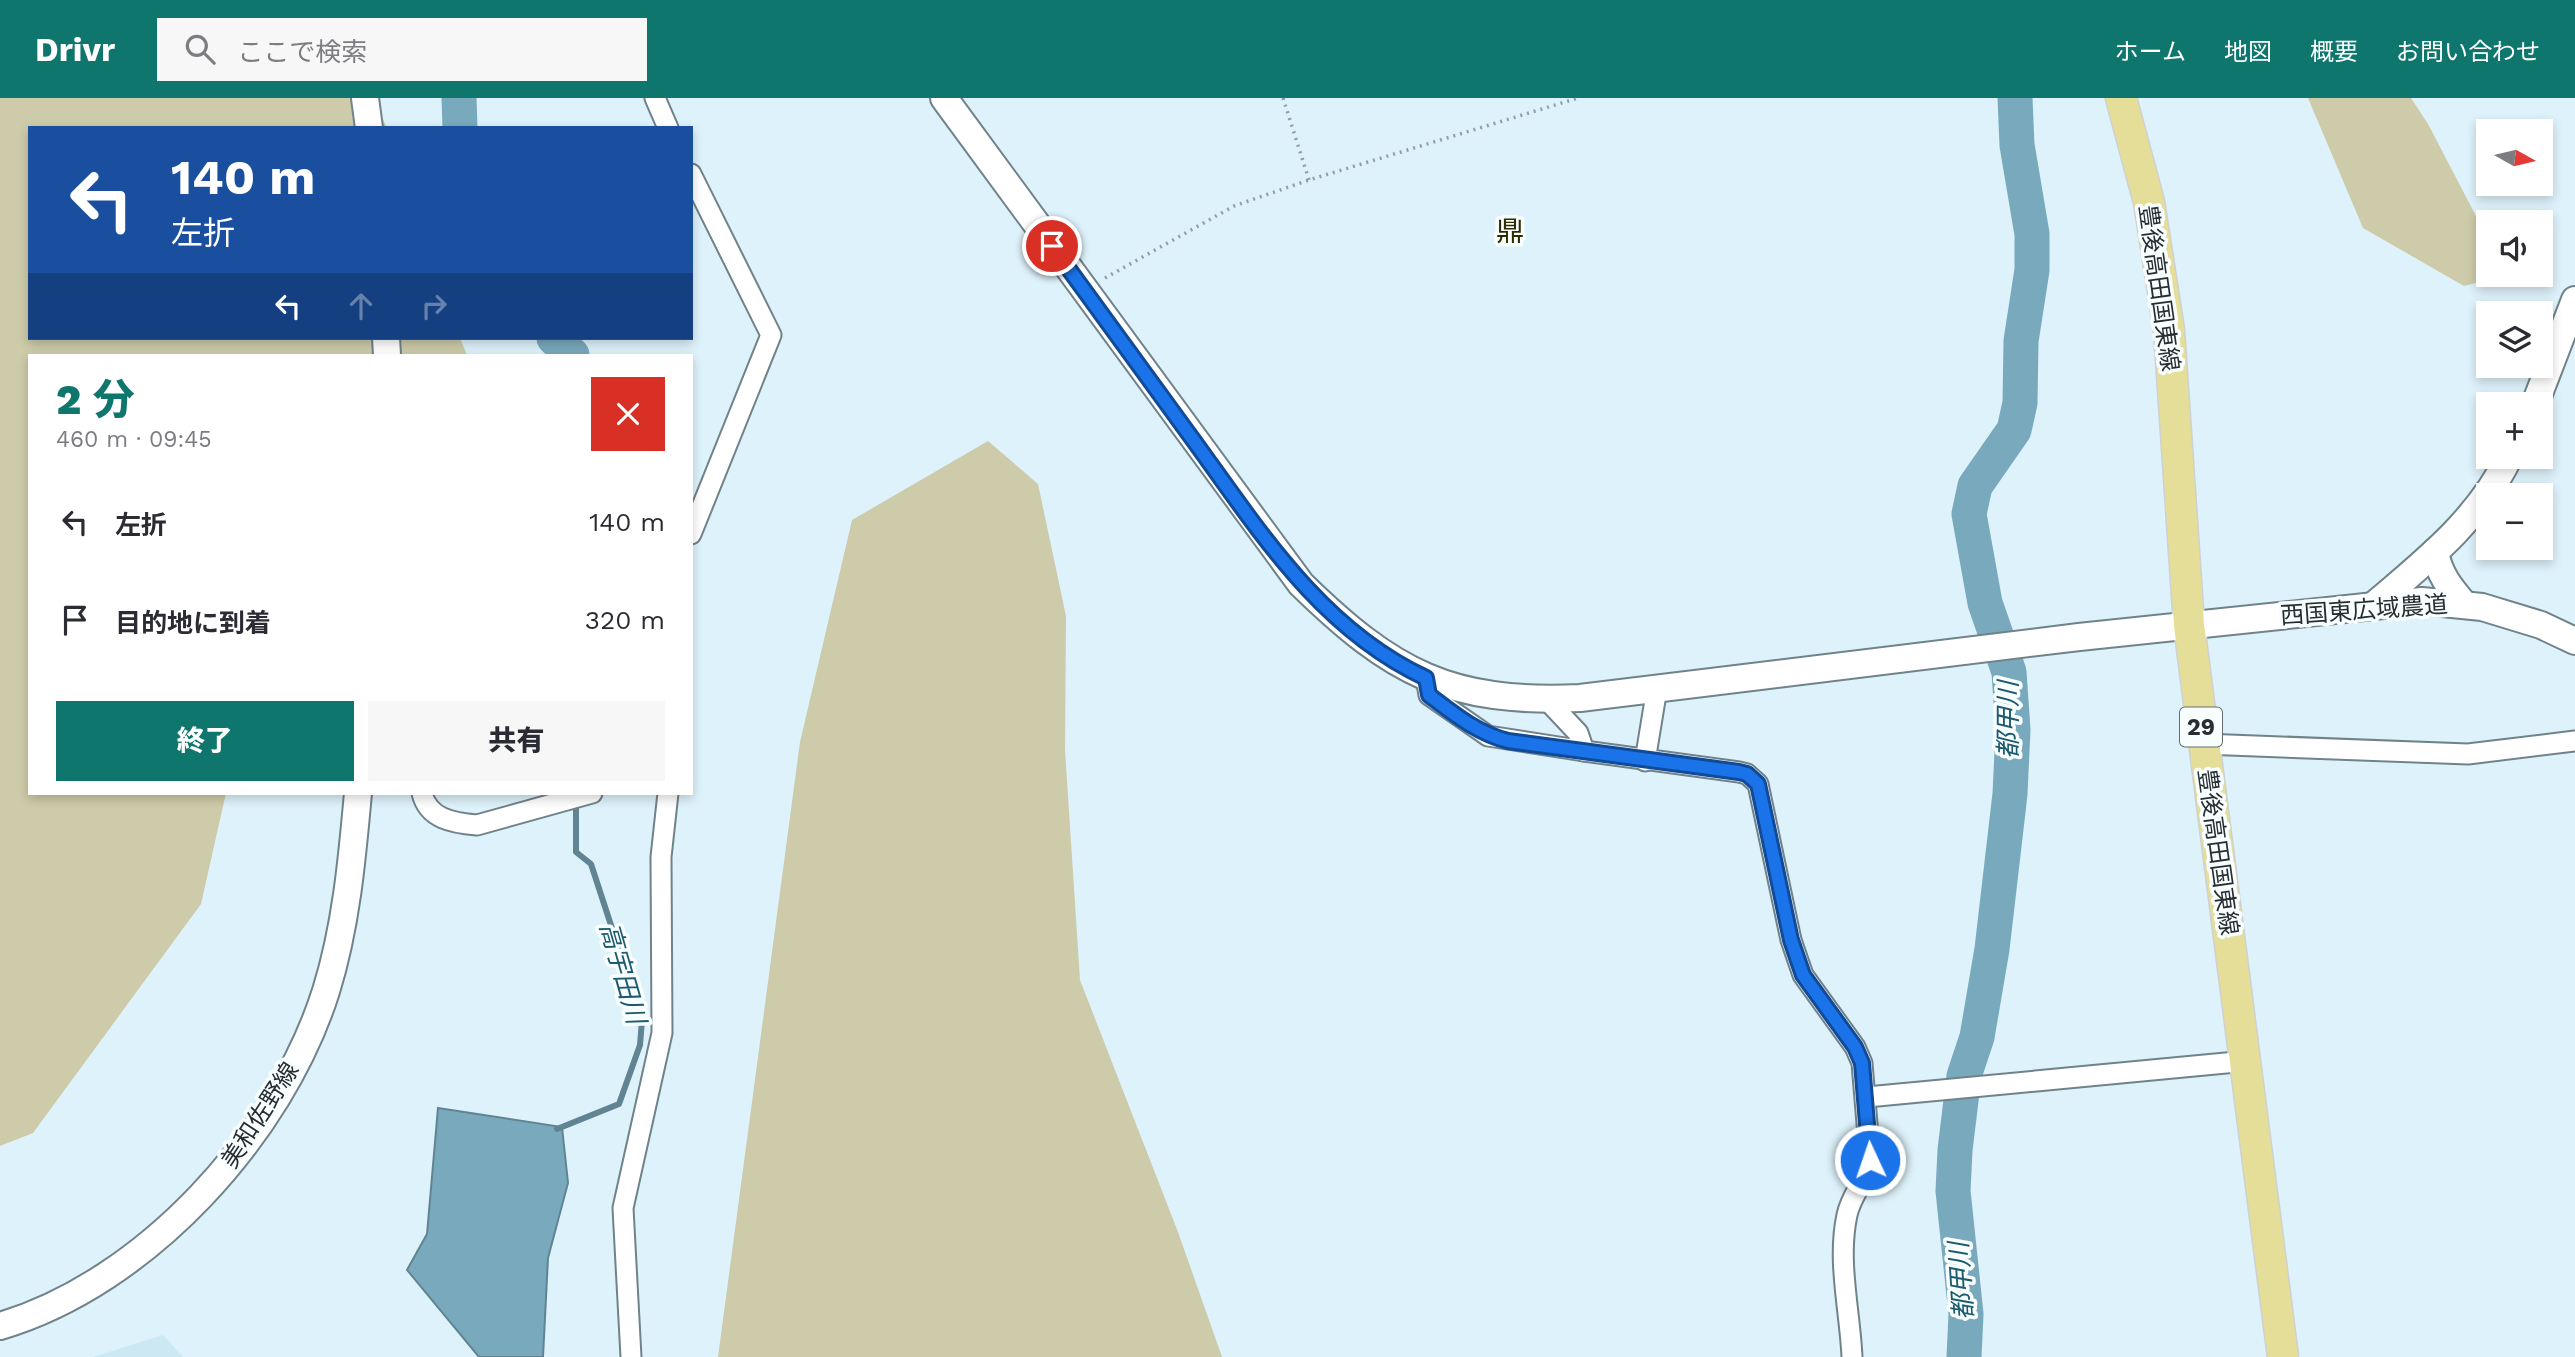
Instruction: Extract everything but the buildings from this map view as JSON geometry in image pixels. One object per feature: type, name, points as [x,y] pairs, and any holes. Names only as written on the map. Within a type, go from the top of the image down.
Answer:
[{"type":"main road","name":"豊後高田国東線","points":[[2121,98],[2149,202],[2169,330],[2189,625],[2283,1357]]},
{"type":"street","points":[[365,98],[369,126]]},
{"type":"street","points":[[655,98],[667,126]]},
{"type":"street","name":"西国東広域農道","points":[[944,98],[1301,584],[1364,642],[1395,663],[1426,678],[1475,694],[1546,699],[2079,637],[2422,601],[2464,604],[2541,625],[2575,641]]},
{"type":"street","points":[[693,178],[771,335],[693,529]]},
{"type":"street","points":[[2540,392],[2575,300]]},
{"type":"street","points":[[2374,605],[2435,552],[2485,499],[2502,469]]},
{"type":"street","points":[[2435,552],[2438,568],[2448,586],[2464,604]]},
{"type":"street","points":[[1426,678],[1429,695],[1488,736],[1645,761],[1739,772],[1747,774],[1758,784],[1791,940],[1803,975],[1855,1047],[1862,1063],[1867,1097],[1870,1160],[1867,1175],[1853,1199],[1845,1225],[1844,1269],[1852,1357]]},
{"type":"street","points":[[1645,761],[1657,688]]},
{"type":"street","points":[[1546,699],[1578,733],[1584,751]]},
{"type":"street","points":[[2203,744],[2468,754],[2575,741]]},
{"type":"street","name":"美和佐野線","points":[[0,1326],[62,1299],[113,1269],[159,1235],[205,1193],[242,1149],[276,1099],[303,1048],[329,981],[348,889],[358,795]]},
{"type":"street","points":[[423,795],[426,806],[435,814],[460,824],[477,825],[585,795]]},
{"type":"street","points":[[631,1357],[623,1208],[662,1033],[661,857],[668,795]]},
{"type":"street","points":[[1867,1097],[2247,1061]]},
{"type":"path","points":[[1283,98],[1309,180]]},
{"type":"path","points":[[1083,288],[1149,256],[1234,206],[1309,180],[1578,98]]},
{"type":"shaded area","points":[[0,98],[373,98],[386,126],[28,126],[28,340],[461,340],[467,354],[28,354],[28,795],[226,795],[201,904],[33,1133],[0,1146]]},
{"type":"shaded area","points":[[2308,98],[2411,98],[2428,124],[2476,216],[2476,283],[2464,286],[2363,228]]},
{"type":"shaded area","points":[[988,441],[1038,484],[1066,616],[1065,750],[1080,980],[1178,1232],[1222,1357],[718,1357],[800,742],[852,520]]},
{"type":"shaded area","points":[[438,1108],[562,1127],[568,1183],[548,1258],[543,1357],[479,1357],[407,1270],[427,1234]]},
{"type":"shaded area","points":[[163,1335],[183,1357],[93,1357]]},
{"type":"waterway","name":"高宇田川","points":[[459,98],[460,126]]},
{"type":"waterway","name":"都甲川","points":[[1964,1357],[1966,1314],[1953,1191],[1955,1150],[1964,1076],[1977,1037],[1992,949],[2010,794],[2013,730],[2009,672],[1985,603],[1969,514],[1975,486],[2014,430],[2020,403],[2021,341],[2032,270],[2032,234],[2017,145],[2015,98]]},
{"type":"waterway","name":"高宇田川","points":[[556,340],[571,354]]},
{"type":"waterway","name":"高宇田川","points":[[557,1129],[619,1104],[640,1045],[642,1020],[591,864],[576,852],[576,805]]},
{"type":"district","name":"鼎","points":[[1510,231]]},
{"type":"route","points":[[1052,246],[1301,584],[1364,642],[1395,663],[1426,678],[1429,695],[1468,725],[1488,736],[1508,741],[1739,772],[1754,779],[1762,792],[1791,940],[1803,975],[1855,1047],[1862,1063],[1867,1097],[1870,1160]]}]
